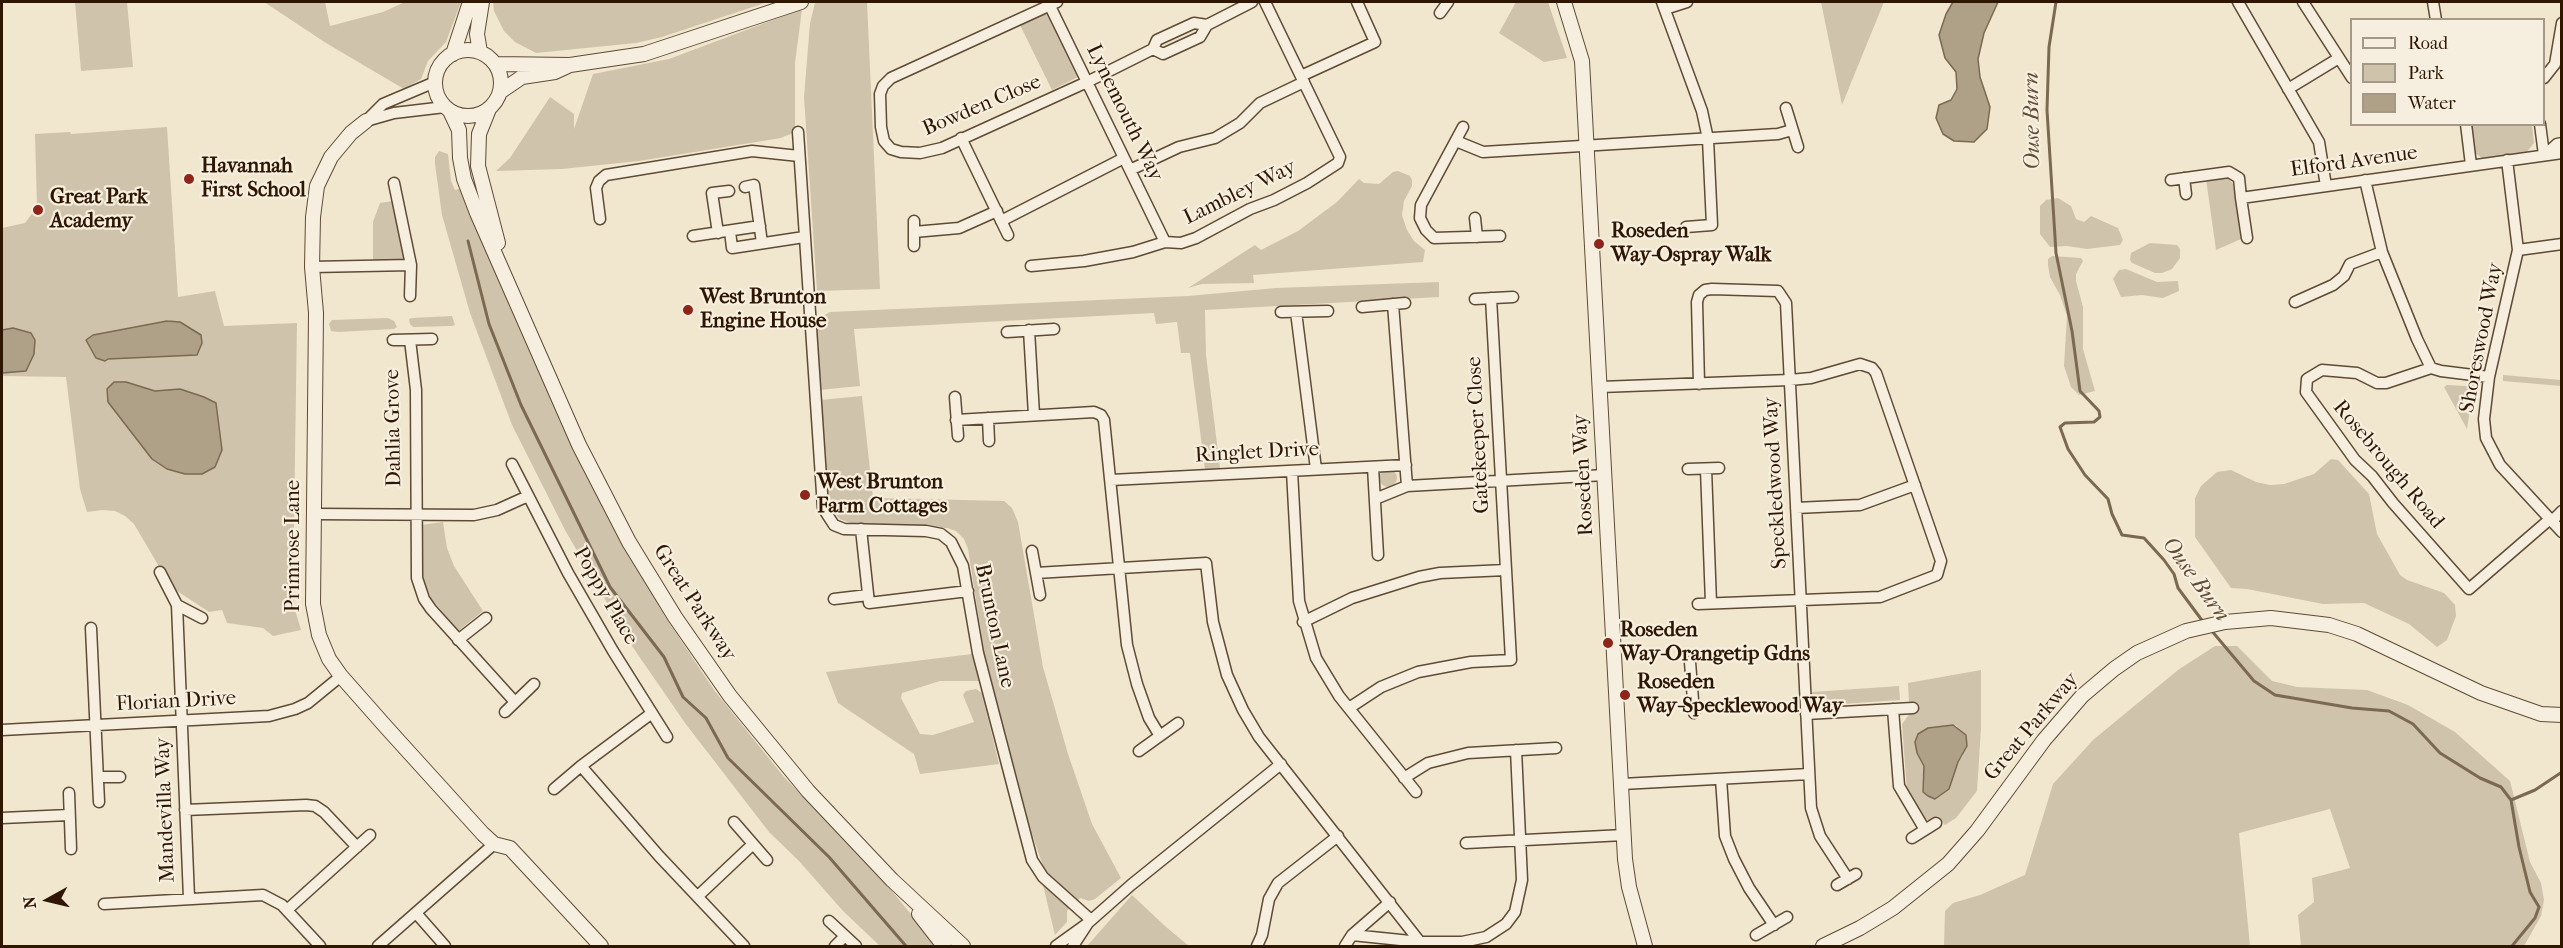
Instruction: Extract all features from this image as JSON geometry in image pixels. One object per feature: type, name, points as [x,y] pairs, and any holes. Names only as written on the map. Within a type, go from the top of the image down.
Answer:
[{"type":"street","points":[[453,54],[470,2]]},
{"type":"street","points":[[480,52],[477,34],[482,2]]},
{"type":"street","points":[[496,64],[570,65],[665,48],[801,2]]},
{"type":"street","name":"Bowden Close","points":[[1052,3],[906,69],[891,78],[883,86],[880,94],[881,127],[884,141],[891,149],[902,152],[920,153],[942,147],[1087,82],[1153,49],[1157,40],[1194,23],[1207,25],[1252,2]]},
{"type":"street","points":[[1265,2],[1302,79]]},
{"type":"street","points":[[1130,170],[1179,147],[1215,138],[1240,123],[1260,103],[1375,42],[1358,2]]},
{"type":"street","points":[[1440,13],[1448,2]]},
{"type":"street","name":"Roseden Way","points":[[1564,2],[1582,61],[1624,835],[1629,886],[1645,946]]},
{"type":"street","points":[[1686,227],[1712,225],[1708,138],[1702,111],[1663,5],[1687,2]]},
{"type":"street","points":[[2238,2],[2319,142],[2326,186]]},
{"type":"street","points":[[2302,2],[2350,75]]},
{"type":"street","points":[[2433,2],[2436,18]]},
{"type":"street","name":"Lynemouth Way","points":[[1052,3],[1087,82],[1165,242]]},
{"type":"street","points":[[2545,77],[2555,64],[2562,23]]},
{"type":"street","points":[[435,82],[438,68],[453,54],[466,50],[480,52],[496,64],[501,78],[500,92]]},
{"type":"street","points":[[2288,89],[2339,58]]},
{"type":"street","points":[[500,92],[522,77],[555,72],[570,65]]},
{"type":"street","name":"Lambley Way","points":[[1031,266],[1084,261],[1133,252],[1165,242],[1181,243],[1196,238],[1250,209],[1299,187],[1338,163],[1340,157],[1302,79]]},
{"type":"street","name":"Great Parkway","points":[[435,82],[437,95],[459,130],[460,158],[464,179],[519,311],[579,445],[629,542],[675,617],[730,696],[808,791],[892,880],[963,946]]},
{"type":"street","name":"Primrose Lane","points":[[435,82],[383,104],[351,133],[331,157],[317,186],[312,226],[312,267],[316,313],[315,620],[329,659],[341,676],[471,822],[494,844],[510,848],[601,946]]},
{"type":"street","name":"Great Parkway","points":[[500,92],[489,109],[479,134],[478,166],[488,209],[519,311]]},
{"type":"street","points":[[1786,108],[1798,147]]},
{"type":"street","points":[[447,109],[470,116],[489,109]]},
{"type":"street","name":"Primrose Lane","points":[[366,121],[394,113],[447,109]]},
{"type":"street","points":[[2466,126],[2471,165]]},
{"type":"street","points":[[2540,126],[2544,155]]},
{"type":"street","points":[[1463,127],[1421,205],[1420,218],[1426,230],[1434,238],[1500,236]]},
{"type":"street","points":[[1456,141],[1483,152],[1778,134],[1792,130]]},
{"type":"street","name":"Brunton Lane","points":[[798,132],[820,495],[827,518],[834,525],[844,529],[926,531],[941,534],[951,542],[958,553],[968,591],[985,682],[1032,860],[1043,877],[1090,922]]},
{"type":"street","points":[[961,138],[1008,235]]},
{"type":"street","name":"Elford Avenue","points":[[2544,155],[2557,144],[2562,143]]},
{"type":"street","points":[[600,219],[596,188],[599,181],[606,175],[752,151],[799,156]]},
{"type":"street","name":"Elford Avenue","points":[[2241,198],[2562,153]]},
{"type":"street","points":[[914,246],[914,226],[959,228],[999,216],[1124,158]]},
{"type":"street","name":"Shoreswood Way","points":[[2507,160],[2518,250],[2489,376],[2484,419],[2486,438],[2500,465],[2562,532]]},
{"type":"street","points":[[2171,180],[2229,172],[2235,174],[2239,178],[2247,238]]},
{"type":"street","points":[[2184,178],[2186,194]]},
{"type":"street","points":[[2366,180],[2382,252],[2416,339],[2431,368],[2489,376]]},
{"type":"street","points":[[394,183],[405,209],[411,265],[410,296]]},
{"type":"street","points":[[745,187],[754,185],[762,243]]},
{"type":"street","points":[[729,191],[712,194],[724,232],[732,248],[804,237]]},
{"type":"street","points":[[1475,218],[1477,237]]},
{"type":"street","points":[[693,236],[760,226]]},
{"type":"street","points":[[2518,250],[2562,244]]},
{"type":"street","points":[[2295,302],[2332,285],[2344,276],[2350,264],[2382,252]]},
{"type":"street","points":[[312,267],[411,265]]},
{"type":"street","points":[[1698,604],[1880,597],[1937,575],[1941,561],[1876,373],[1867,365],[1853,365],[1811,378],[1790,380],[1786,303],[1778,291],[1705,290],[1699,295],[1697,302],[1699,384]]},
{"type":"street","points":[[1475,299],[1513,297]]},
{"type":"street","name":"Gatekeeper Close","points":[[1349,708],[1381,687],[1418,672],[1471,662],[1511,660],[1491,298]]},
{"type":"street","points":[[1362,307],[1406,303]]},
{"type":"street","points":[[1393,304],[1407,486]]},
{"type":"street","points":[[1281,312],[1328,311]]},
{"type":"street","points":[[1296,312],[1316,470]]},
{"type":"street","points":[[1008,332],[1054,329]]},
{"type":"street","points":[[1029,330],[1034,415]]},
{"type":"street","name":"Dahlia Grove","points":[[393,340],[432,339]]},
{"type":"street","name":"Dahlia Grove","points":[[410,340],[416,390],[415,559],[420,589],[431,609],[515,702]]},
{"type":"street","name":"Rosebrough Road","points":[[2431,368],[2386,383],[2377,383],[2357,373],[2322,370],[2307,379],[2306,392],[2355,460],[2372,476],[2469,589],[2551,520]]},
{"type":"street","name":"Speckledwood Way","points":[[1600,387],[1790,380],[1811,808],[1820,837],[1852,876],[1837,885]]},
{"type":"street","points":[[955,397],[958,436]]},
{"type":"street","points":[[956,420],[1094,411],[1101,415],[1104,420],[1111,480],[1127,645],[1149,718],[1160,736]]},
{"type":"street","points":[[988,418],[989,441]]},
{"type":"street","name":"Poppy Place","points":[[512,464],[568,573],[668,736]]},
{"type":"street","name":"Ringlet Drive","points":[[1111,480],[1406,465]]},
{"type":"street","points":[[1373,467],[1378,555]]},
{"type":"street","points":[[1688,469],[1719,468]]},
{"type":"street","points":[[1706,469],[1711,603]]},
{"type":"street","points":[[1292,471],[1296,583],[1304,622],[1316,658],[1334,688],[1416,792]]},
{"type":"street","points":[[1375,499],[1407,486],[1605,474]]},
{"type":"street","points":[[1796,508],[1860,505],[1915,485]]},
{"type":"street","points":[[314,514],[474,515],[497,510],[528,496]]},
{"type":"street","points":[[2551,520],[2562,512]]},
{"type":"street","points":[[861,529],[869,603],[968,591]]},
{"type":"street","points":[[1032,551],[1040,595]]},
{"type":"street","points":[[1036,573],[1206,562],[1213,622],[1227,675],[1243,710],[1259,737],[1420,942]]},
{"type":"street","points":[[1304,622],[1352,598],[1419,577],[1440,573],[1506,570]]},
{"type":"street","points":[[160,572],[177,605],[202,618]]},
{"type":"street","points":[[834,599],[868,595]]},
{"type":"street","name":"Mandevilla Way","points":[[177,605],[189,897]]},
{"type":"street","points":[[458,640],[486,618]]},
{"type":"street","name":"Great Parkway","points":[[1823,946],[1860,928],[1893,908],[1948,864],[1977,831],[2044,740],[2082,696],[2137,653],[2186,631],[2225,622],[2271,618],[2329,625],[2357,634],[2452,680],[2514,705],[2541,714],[2562,715]]},
{"type":"street","points":[[91,628],[99,802]]},
{"type":"street","points":[[1690,662],[1694,713]]},
{"type":"street","name":"Florian Drive","points":[[2,730],[258,717],[283,713],[308,703],[341,676]]},
{"type":"street","points":[[505,712],[534,684]]},
{"type":"street","name":"Great Parkway","points":[[2514,705],[2562,706]]},
{"type":"street","points":[[1806,714],[1913,708]]},
{"type":"street","points":[[1893,709],[1899,786],[1925,830]]},
{"type":"street","points":[[554,789],[652,713]]},
{"type":"street","points":[[1139,752],[1178,723]]},
{"type":"street","points":[[1404,778],[1428,763],[1446,757],[1468,753],[1556,748]]},
{"type":"street","points":[[1352,934],[1420,942],[1487,942],[1506,924],[1515,912],[1522,880],[1516,750]]},
{"type":"street","points":[[1056,946],[1090,922],[1131,885],[1281,764]]},
{"type":"street","points":[[581,766],[659,856],[744,946]]},
{"type":"street","points":[[1622,784],[1809,774]]},
{"type":"street","points":[[98,777],[120,777]]},
{"type":"street","points":[[1721,779],[1725,836],[1744,878],[1774,925]]},
{"type":"street","points":[[69,793],[70,849]]},
{"type":"street","points":[[185,810],[315,806],[324,812],[357,847]]},
{"type":"street","points":[[2,818],[69,815]]},
{"type":"street","points":[[734,822],[767,860]]},
{"type":"street","points":[[1912,838],[1936,823]]},
{"type":"street","points":[[287,910],[370,835]]},
{"type":"street","points":[[1466,843],[1624,835]]},
{"type":"street","points":[[1257,946],[1262,935],[1269,898],[1278,883],[1338,836]]},
{"type":"street","points":[[378,946],[494,844]]},
{"type":"street","points":[[698,896],[752,844]]},
{"type":"street","name":"Great Parkway","points":[[892,880],[944,946]]},
{"type":"street","name":"Mandevilla Way","points":[[104,904],[255,894],[272,898],[287,910],[320,946]]},
{"type":"street","points":[[1345,946],[1352,934],[1390,902]]},
{"type":"street","points":[[416,913],[445,946]]},
{"type":"street","points":[[1756,935],[1787,917]]},
{"type":"street","points":[[829,921],[856,946]]},
{"type":"street","points":[[1073,946],[1090,922]]},
{"type":"street","points":[[836,946],[845,936]]},
{"type":"green space","points":[[75,2],[127,2],[133,67],[81,71]]},
{"type":"green space","points":[[264,2],[325,2],[330,26],[383,12],[405,2],[461,2],[446,42],[428,61],[421,79],[404,89],[326,43]]},
{"type":"green space","points":[[493,2],[768,2],[662,37],[636,43],[536,53],[515,42],[504,31],[494,11]]},
{"type":"green space","points":[[867,2],[880,289],[817,291],[804,97],[810,23],[815,3]]},
{"type":"green space","points":[[1516,2],[1548,2],[1567,58],[1544,62],[1499,33]]},
{"type":"green space","points":[[1821,2],[1884,2],[1842,105]]},
{"type":"green space","points":[[802,9],[795,63],[795,132],[781,138],[639,161],[562,169],[496,171],[510,158],[550,97],[574,114],[574,129],[593,74],[669,59]]},
{"type":"green space","points":[[1048,11],[1080,76],[1052,90],[1020,25]]},
{"type":"green space","points":[[2471,126],[2532,126],[2534,143],[2526,153],[2482,158],[2475,153]]},
{"type":"green space","points":[[167,127],[178,297],[215,291],[224,326],[297,323],[293,587],[295,610],[301,630],[273,636],[263,628],[227,623],[222,610],[209,612],[171,587],[134,524],[115,511],[87,512],[80,489],[66,377],[2,376],[2,228],[25,223],[37,207],[35,134],[70,132],[71,134]]},
{"type":"green space","points":[[439,151],[448,154],[451,181],[455,190],[462,188],[471,207],[524,338],[585,474],[664,615],[714,690],[784,777],[878,874],[937,946],[880,946],[843,911],[799,861],[769,832],[685,723],[632,646],[565,530],[512,425],[470,313],[442,215],[435,164],[435,157]]},
{"type":"green space","points":[[1398,171],[1410,176],[1412,180],[1412,186],[1404,201],[1402,215],[1414,241],[1425,250],[1423,262],[1253,275],[1254,283],[1202,284],[1188,288],[1255,245],[1261,250],[1298,231],[1337,202],[1359,179],[1364,183],[1379,184],[1393,172]]},
{"type":"green space","points":[[2226,176],[2233,184],[2241,239],[2216,250],[2206,179]]},
{"type":"green space","points":[[2058,198],[2071,206],[2076,219],[2084,222],[2091,216],[2118,228],[2123,240],[2120,245],[2087,249],[2067,246],[2050,247],[2040,234],[2040,206],[2046,200]]},
{"type":"green space","points":[[393,201],[406,257],[401,261],[375,261],[373,259],[373,222],[380,203]]},
{"type":"green space","points":[[2150,243],[2177,245],[2180,249],[2180,258],[2172,269],[2155,273],[2132,263],[2131,253]]},
{"type":"green space","points":[[2052,256],[2081,258],[2083,261],[2076,274],[2076,281],[2083,307],[2083,349],[2095,391],[2079,395],[2071,387],[2064,366],[2067,316],[2060,295],[2050,277],[2048,259]]},
{"type":"green space","points":[[2126,269],[2157,282],[2178,281],[2179,291],[2163,298],[2142,295],[2121,297],[2113,279],[2119,270]]},
{"type":"green space","points":[[1439,282],[1439,297],[1205,310],[1206,355],[1220,468],[1205,470],[1190,353],[1181,353],[1177,322],[1156,324],[1154,313],[854,329],[860,386],[819,390],[815,330],[819,318],[830,312],[1188,296],[1276,288]]},
{"type":"green space","points":[[452,316],[455,325],[452,326],[413,327],[409,319],[412,318]]},
{"type":"green space","points":[[388,318],[394,321],[397,327],[338,332],[331,331],[329,324],[332,320]]},
{"type":"green space","points":[[2503,375],[2561,380],[2561,386],[2503,381]]},
{"type":"green space","points":[[2474,383],[2467,429],[2444,387],[2447,385],[2466,386]]},
{"type":"green space","points":[[862,396],[873,498],[1004,501],[1012,508],[1018,522],[1043,667],[1068,754],[1092,824],[1121,878],[1095,899],[1089,901],[1080,898],[1077,901],[1053,880],[1043,866],[1031,831],[984,651],[968,549],[964,539],[956,531],[947,528],[857,526],[840,519],[831,509],[828,502],[820,400]]},
{"type":"green space","points":[[2331,459],[2338,460],[2369,494],[2377,534],[2400,575],[2407,580],[2444,593],[2455,605],[2456,616],[2447,640],[2437,647],[2409,624],[2364,603],[2323,604],[2231,588],[2195,537],[2195,498],[2201,486],[2217,472],[2231,470],[2256,482],[2270,485],[2284,484],[2314,474]]},
{"type":"green space","points":[[1388,469],[1394,472],[1397,478],[1394,484],[1388,487],[1382,484],[1379,478],[1382,472]]},
{"type":"green space","points":[[443,522],[447,548],[454,566],[483,611],[458,631],[431,598],[423,580],[419,534],[421,525]]},
{"type":"green space","points":[[2215,646],[2237,646],[2272,681],[2297,687],[2367,690],[2408,705],[2455,732],[2510,781],[2530,862],[2541,883],[2544,900],[2541,916],[2524,946],[2301,946],[2298,915],[2314,902],[2312,878],[2350,868],[2330,809],[2239,833],[2250,946],[1944,946],[1945,911],[1953,903],[1980,895],[2025,875],[2053,784],[2093,740],[2178,670]]},
{"type":"green space","points":[[972,654],[979,681],[940,681],[902,693],[901,698],[920,734],[933,735],[974,722],[963,695],[966,691],[976,689],[982,693],[999,764],[920,774],[914,754],[838,703],[826,672]]},
{"type":"green space","points":[[1981,670],[1981,728],[1977,791],[1956,818],[1945,825],[1938,816],[1929,820],[1923,819],[1907,791],[1902,724],[1910,713],[1918,712],[1917,704],[1909,704],[1908,683]],"holes":[[[1957,726],[1963,756],[1958,762],[1949,789],[1923,792],[1924,766],[1917,753],[1936,727]]]},
{"type":"green space","points":[[1899,686],[1900,700],[1813,706],[1812,692]]},
{"type":"green space","points":[[1046,884],[1070,907],[1067,911],[1067,922],[1055,935],[1043,885]]},
{"type":"green space","points":[[1132,895],[1166,927],[1189,946],[1087,946]]},
{"type":"water","points":[[1953,2],[1998,2],[1984,33],[1978,59],[1980,77],[1990,107],[1987,129],[1974,142],[1954,141],[1943,134],[1936,118],[1939,105],[1951,100],[1957,89],[1956,72],[1945,58],[1939,35]]},
{"type":"water","points":[[167,321],[180,322],[201,335],[202,343],[197,355],[108,359],[105,361],[96,358],[86,340],[93,335]]},
{"type":"water","points":[[13,328],[31,333],[35,340],[34,354],[26,371],[2,373],[2,330]]},
{"type":"water","points":[[114,382],[126,382],[155,391],[180,389],[216,403],[222,450],[215,467],[202,474],[185,474],[167,469],[152,459],[108,402],[107,389]]},
{"type":"water","points":[[1953,725],[1966,735],[1967,746],[1958,762],[1949,789],[1935,799],[1923,792],[1924,766],[1917,753],[1915,742],[1918,734],[1928,728]]},
{"type":"waterway","name":"Ouse Burn","points":[[2056,2],[2049,47],[2047,110],[2056,253],[2072,331],[2080,391],[2099,411],[2100,417],[2094,422],[2065,423],[2060,427],[2068,449],[2085,475],[2108,499],[2122,535],[2144,538],[2174,574],[2178,588],[2204,623]]},
{"type":"waterway","points":[[468,241],[489,324],[521,405],[610,587],[664,657],[683,697],[706,718],[728,758],[829,857],[906,946]]},
{"type":"waterway","name":"Ouse Burn","points":[[2211,630],[2254,681],[2275,695],[2352,708],[2389,711],[2413,724],[2440,753],[2480,778],[2501,787],[2511,800],[2530,892],[2539,907],[2535,918],[2512,946]]},
{"type":"waterway","points":[[2511,800],[2535,790],[2562,772]]},
{"type":"place","name":"Havannah First School","points":[[189,179]]},
{"type":"place","name":"Great Park Academy","points":[[38,210]]},
{"type":"place","name":"Roseden Way-Ospray Walk","points":[[1599,244]]},
{"type":"place","name":"West Brunton Engine House","points":[[688,310]]},
{"type":"place","name":"West Brunton Farm Cottages","points":[[805,495]]},
{"type":"place","name":"Roseden Way-Orangetip Gdns","points":[[1608,643]]},
{"type":"place","name":"Roseden Way-Specklewood Way","points":[[1625,695]]}]
